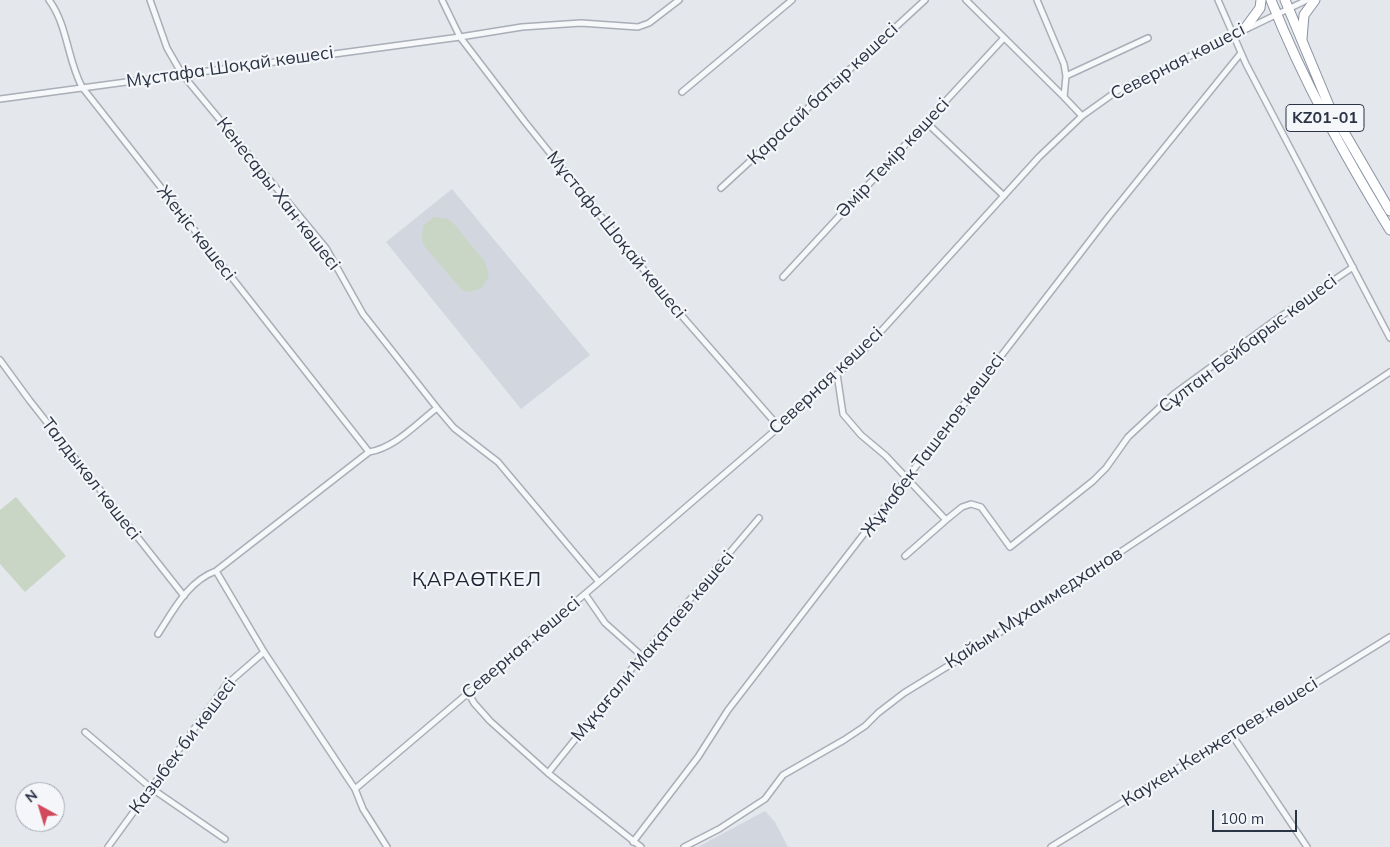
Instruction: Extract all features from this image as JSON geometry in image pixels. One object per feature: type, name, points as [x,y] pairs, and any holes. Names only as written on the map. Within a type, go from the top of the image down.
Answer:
[{"type":"highway","points":[[1246,27],[1260,8],[1261,0]]},
{"type":"highway","name":"KZ01-01","points":[[1271,0],[1307,83],[1353,169],[1390,230]]},
{"type":"highway","points":[[1302,44],[1304,15],[1315,0]]},
{"type":"highway","name":"KZ01-01","points":[[1286,4],[1330,108],[1390,211]]},
{"type":"street","name":"Жеңіс көшесі","points":[[49,0],[64,29],[72,63],[82,86],[369,452]]},
{"type":"street","name":"Кенесары Хан көшесі","points":[[150,0],[167,48],[182,74],[326,248],[363,314],[454,428],[498,462],[599,582]]},
{"type":"street","name":"Мұстафа Шоқай көшесі","points":[[442,0],[460,37],[531,130],[662,293],[779,427]]},
{"type":"street","points":[[460,37],[522,27],[582,23],[638,27],[650,23],[679,0]]},
{"type":"street","points":[[682,92],[792,0]]},
{"type":"street","name":"Қарасай батыр көшесі","points":[[721,188],[925,0]]},
{"type":"street","points":[[966,0],[1082,116]]},
{"type":"street","points":[[1037,0],[1064,64],[1066,76],[1064,97]]},
{"type":"street","points":[[1218,0],[1241,53],[1390,338]]},
{"type":"street","name":"Северная көшесі","points":[[356,789],[779,427],[864,350],[1039,156],[1082,116],[1117,91],[1276,14],[1286,4],[1307,0]]},
{"type":"street","name":"Мұстафа Шоқай көшесі","points":[[0,99],[82,86],[460,37]]},
{"type":"street","points":[[1066,76],[1148,38]]},
{"type":"street","name":"Әмір Темір көшесі","points":[[783,277],[1003,39]]},
{"type":"street","name":"Жұмабек Ташенов көшесі","points":[[633,842],[698,757],[728,710],[1091,240],[1241,53]]},
{"type":"street","points":[[927,122],[1004,196]]},
{"type":"street","name":"Сұлтан Бейбарыс көшесі","points":[[946,520],[962,507],[971,504],[981,508],[1010,547],[1106,468],[1128,437],[1174,394],[1352,267]]},
{"type":"street","name":"Талдыкөл көшесі","points":[[0,360],[30,401],[184,596]]},
{"type":"street","name":"Қайым Мұхаммедханов","points":[[684,847],[719,829],[765,799],[783,776],[858,730],[904,693],[966,654],[1390,372]]},
{"type":"street","points":[[837,374],[843,414],[861,435],[886,456],[946,520],[905,556]]},
{"type":"street","points":[[158,634],[184,596],[203,576],[216,572],[369,452],[389,445],[437,408]]},
{"type":"street","name":"Мұқағали Мақатаев көшесі","points":[[548,773],[642,656],[759,518]]},
{"type":"street","points":[[216,572],[264,652],[356,789],[363,809],[387,847]]},
{"type":"street","points":[[585,594],[617,636],[642,656]]},
{"type":"street","name":"Каукен Кенжетаев көшесі","points":[[1051,847],[1390,637]]},
{"type":"street","name":"Казыбек би көшесі","points":[[108,847],[226,685],[264,652]]},
{"type":"street","points":[[468,692],[474,703],[490,721],[548,773],[641,847]]},
{"type":"street","points":[[85,732],[151,788],[225,839]]},
{"type":"street","points":[[1232,735],[1307,847]]},
{"type":"shaded area","points":[[452,189],[590,355],[521,409],[386,242]]},
{"type":"shaded area","points":[[765,811],[775,822],[788,847],[698,847]]},
{"type":"green space","points":[[434,217],[448,219],[454,224],[485,262],[489,276],[482,288],[469,292],[462,290],[425,247],[422,240],[423,226]]},
{"type":"green space","points":[[16,497],[66,556],[25,592],[0,564],[0,510]]},
{"type":"district","name":"ҚАРАӨТКЕЛ","points":[[477,580]]}]
